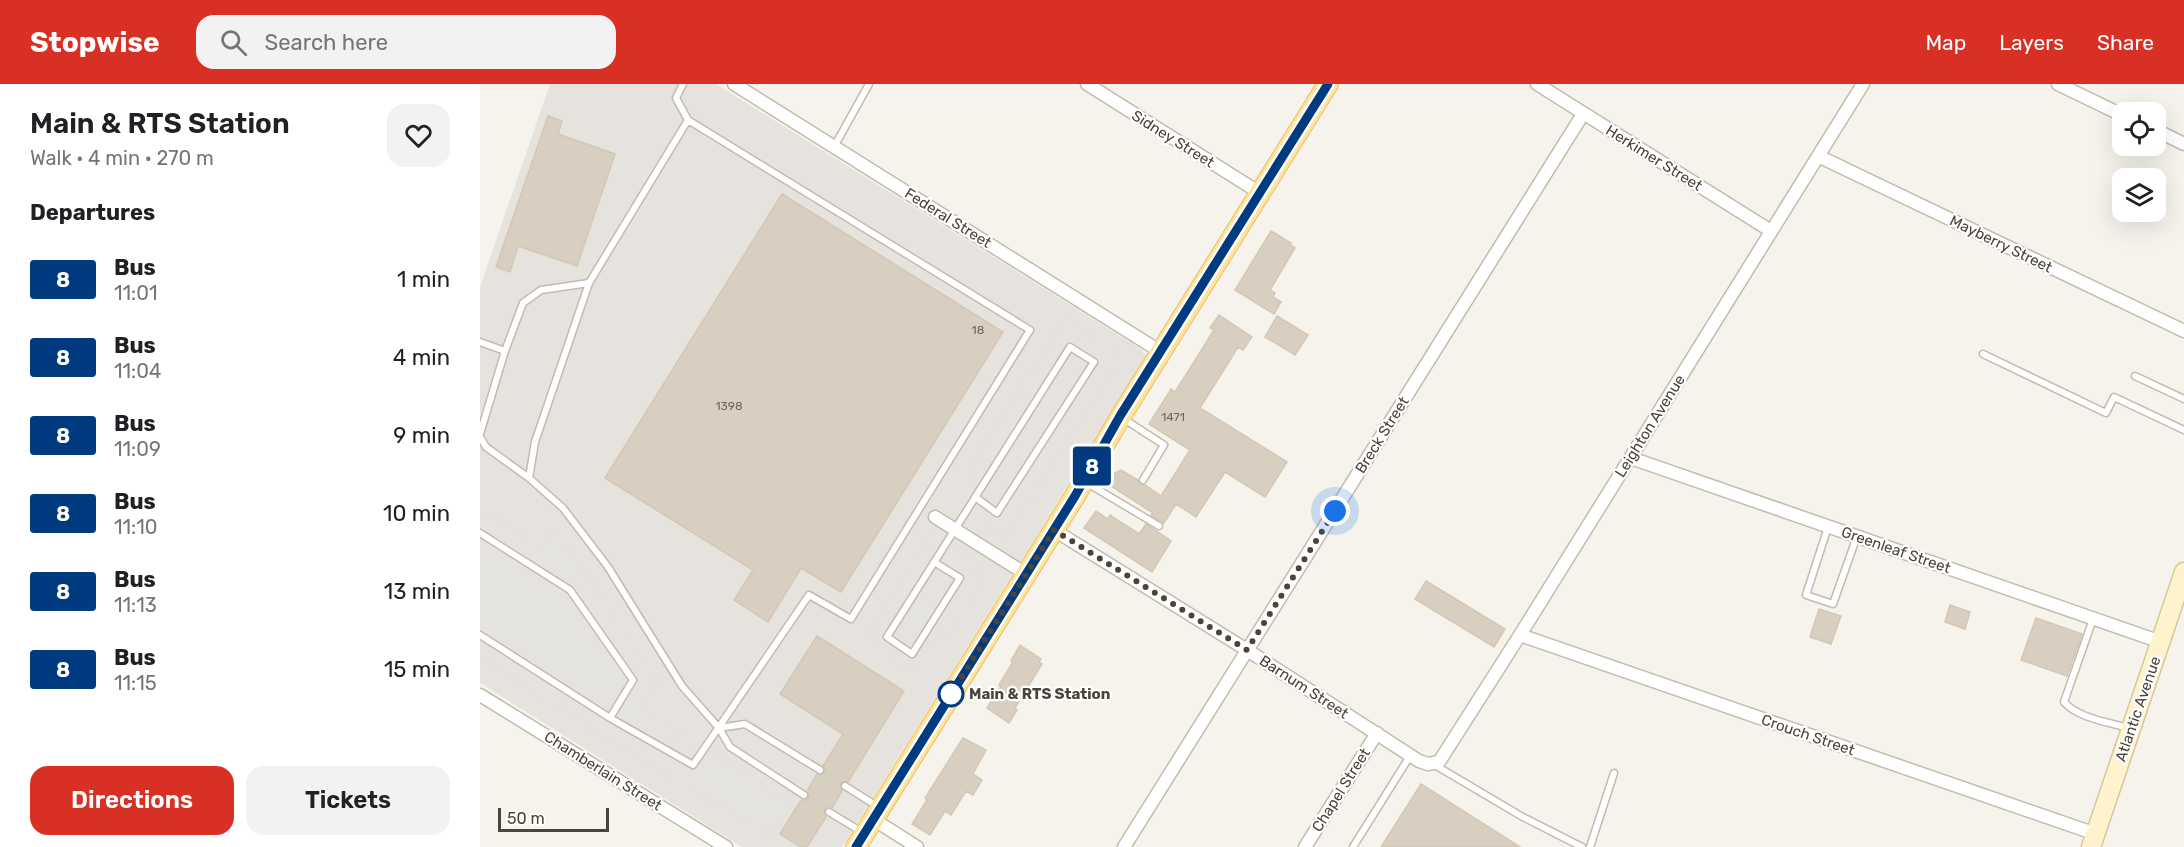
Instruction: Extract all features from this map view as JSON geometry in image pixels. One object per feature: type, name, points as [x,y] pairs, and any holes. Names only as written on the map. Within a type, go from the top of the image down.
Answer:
[{"type":"main road","points":[[868,827],[1054,530],[1120,416],[1328,84]]},
{"type":"main road","name":"Atlantic Avenue","points":[[2094,841],[2184,572]]},
{"type":"street","name":"Federal Street","points":[[734,84],[1161,352]]},
{"type":"street","name":"Sidney Street","points":[[1087,84],[1260,193]]},
{"type":"street","name":"Herkimer Street","points":[[1537,84],[1771,231]]},
{"type":"street","name":"Leighton Avenue","points":[[1433,764],[1439,762],[1445,755],[1863,84]]},
{"type":"street","points":[[2058,84],[2112,110]]},
{"type":"street","name":"Breck Street","points":[[1124,847],[1583,114]]},
{"type":"street","points":[[2166,135],[2184,144]]},
{"type":"street","name":"Mayberry Street","points":[[1818,156],[2184,331]]},
{"type":"street","name":"Greenleaf Street","points":[[1631,458],[2161,642]]},
{"type":"street","points":[[935,517],[1026,574]]},
{"type":"street","name":"Barnum Street","points":[[1054,530],[1410,755],[1433,764]]},
{"type":"street","name":"Crouch Street","points":[[1520,635],[2094,841]]},
{"type":"street","name":"Chamberlain Street","points":[[480,695],[726,847]]},
{"type":"street","name":"Chapel Street","points":[[1305,847],[1377,734]]},
{"type":"street","points":[[868,827],[917,847]]},
{"type":"lane","points":[[480,634],[610,718],[693,765],[809,595],[851,619],[1030,330],[688,120],[676,98],[683,84]]},
{"type":"lane","points":[[834,147],[869,84]]},
{"type":"lane","points":[[529,478],[535,442],[589,283],[688,120]]},
{"type":"lane","points":[[589,283],[541,290],[523,303],[505,351],[480,436],[486,447],[529,478],[563,508],[608,567],[682,686],[719,728],[730,747],[804,795]]},
{"type":"lane","points":[[480,342],[505,351]]},
{"type":"lane","points":[[934,562],[960,578],[912,654],[887,637],[934,562],[955,530],[975,497],[1070,347],[1094,362],[998,513],[975,497]]},
{"type":"lane","points":[[1983,354],[2106,413],[2114,397],[2184,430]]},
{"type":"lane","points":[[2135,376],[2184,399]]},
{"type":"lane","points":[[1120,416],[1164,445],[1143,480]]},
{"type":"lane","points":[[1084,481],[1159,526]]},
{"type":"lane","points":[[921,508],[935,517]]},
{"type":"lane","points":[[1828,526],[1806,594],[1824,601],[1833,604],[1857,536]]},
{"type":"lane","points":[[480,534],[570,590],[633,680],[610,718]]},
{"type":"lane","points":[[2093,619],[2064,702],[2084,714],[2131,729]]},
{"type":"lane","points":[[719,728],[745,724],[820,770]]},
{"type":"lane","points":[[1353,847],[1410,755]]},
{"type":"lane","points":[[1433,764],[1521,816],[1582,847]]},
{"type":"lane","points":[[1590,847],[1614,773]]},
{"type":"lane","points":[[845,786],[868,827]]},
{"type":"lane","points":[[829,812],[868,827]]},
{"type":"shaded area","points":[[550,84],[716,84],[1141,349],[1145,354],[1145,362],[842,847],[742,847],[480,683],[480,287]]},
{"type":"shaded area","points":[[1065,318],[1115,349],[1117,362],[1006,539],[960,510],[978,480],[968,473]]},
{"type":"shaded area","points":[[480,509],[538,546],[553,533],[576,559],[657,681],[641,707],[683,732],[677,743],[714,755],[793,804],[771,838],[679,780],[677,782],[480,658]]},
{"type":"shaded area","points":[[934,529],[958,544],[955,549],[979,564],[973,574],[982,581],[947,638],[936,632],[910,673],[889,659],[894,649],[868,633]]},
{"type":"building","points":[[548,116],[562,121],[558,134],[615,154],[577,266],[518,246],[510,272],[496,267]]},
{"type":"building","points":[[782,194],[1003,332],[841,592],[801,568],[768,622],[734,600],[753,570],[605,478]]},
{"type":"building","points":[[1271,231],[1295,248],[1270,290],[1275,293],[1273,297],[1281,302],[1274,314],[1235,290]]},
{"type":"building","points":[[1219,315],[1252,337],[1243,350],[1238,347],[1200,408],[1287,462],[1265,497],[1225,472],[1196,517],[1176,504],[1164,523],[1151,515],[1153,513],[1108,484],[1115,473],[1121,470],[1161,496],[1190,450],[1149,424],[1171,389],[1175,392],[1214,330],[1210,328]]},
{"type":"building","points":[[1277,316],[1308,335],[1295,355],[1265,337]]},
{"type":"building","points":[[1096,511],[1108,519],[1110,515],[1139,534],[1146,524],[1171,541],[1152,572],[1084,528]]},
{"type":"building","points":[[1426,581],[1505,629],[1494,647],[1415,599]]},
{"type":"building","points":[[1950,605],[1970,612],[1965,629],[1945,622]]},
{"type":"building","points":[[1819,609],[1841,616],[1831,644],[1810,637]]},
{"type":"building","points":[[2036,618],[2082,634],[2067,676],[2021,660]]},
{"type":"building","points":[[817,636],[904,691],[848,782],[841,783],[842,791],[832,808],[825,809],[826,817],[807,847],[801,847],[780,834],[801,800],[809,797],[807,791],[817,774],[824,773],[823,766],[843,734],[780,694]]},
{"type":"building","points":[[1020,645],[1041,659],[1039,662],[1042,664],[1015,708],[1017,710],[1009,723],[987,708],[1001,686],[999,685]]},
{"type":"building","points":[[963,738],[986,750],[973,774],[982,780],[973,795],[966,791],[951,815],[945,811],[930,835],[912,824],[927,800],[925,798]]},
{"type":"building","points":[[1421,784],[1520,847],[1381,847]]},
{"type":"bus line","name":"8","points":[[856,847],[1075,496],[1120,416],[1328,84]]},
{"type":"place","name":"Main & RTS Station","points":[[951,694]]},
{"type":"route","points":[[951,694],[948,699],[1054,530],[1247,650],[1335,511]]}]
